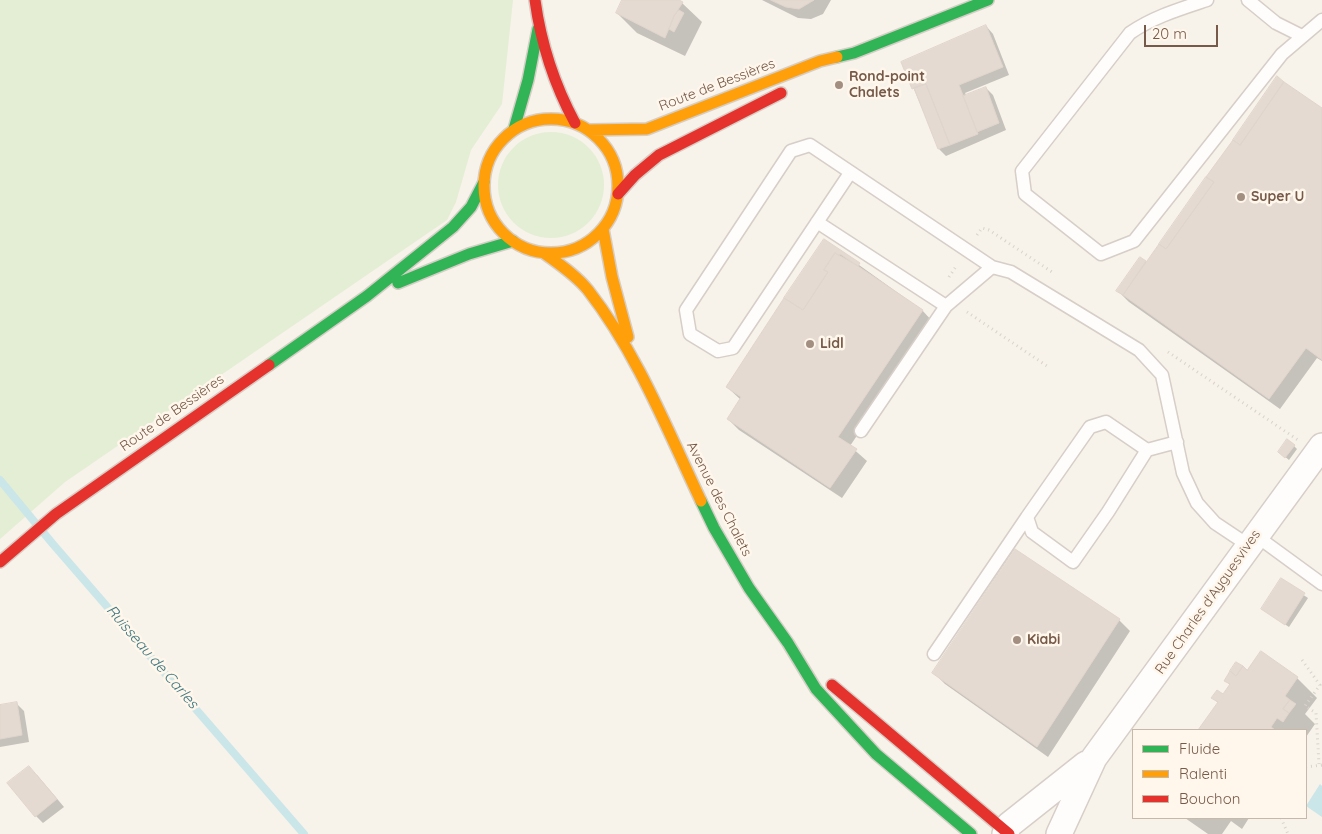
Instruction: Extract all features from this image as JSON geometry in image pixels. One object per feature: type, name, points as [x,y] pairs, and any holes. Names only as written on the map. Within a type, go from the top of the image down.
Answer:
[{"type":"main road","points":[[535,0],[538,28],[564,104],[575,123]]},
{"type":"main road","name":"Route de Bessières","points":[[589,130],[647,129],[820,61],[854,53],[989,1]]},
{"type":"main road","points":[[514,129],[526,88],[538,28]]},
{"type":"main road","name":"Route de Bessières","points":[[815,76],[854,53]]},
{"type":"main road","name":"Route de Bessières","points":[[618,194],[635,175],[659,155],[789,89]]},
{"type":"main road","name":"Route de Bessières","points":[[0,562],[56,514],[367,296],[454,227],[470,207],[484,182],[492,152],[502,139],[514,129],[531,121],[550,118],[575,123],[589,130],[603,142],[612,158],[618,175],[618,194],[613,213],[603,229],[591,240],[576,248],[544,253],[513,242],[494,222],[484,196],[484,182]]},
{"type":"main road","name":"Avenue des Chalets","points":[[603,229],[612,277],[635,362]]},
{"type":"main road","name":"Route de Bessières","points":[[367,296],[469,254],[513,242]]},
{"type":"main road","name":"Avenue des Chalets","points":[[544,253],[565,268],[587,288],[635,362],[714,528],[749,588],[788,643],[816,689],[850,728],[913,787],[971,834]]},
{"type":"main road","name":"Avenue des Chalets","points":[[788,643],[868,717],[1006,833]]},
{"type":"street","name":"Rue Charles d'Ayguesvives","points":[[1059,834],[1094,758],[1132,708],[1251,540],[1322,446]]},
{"type":"street","name":"Rue Charles d'Ayguesvives","points":[[1006,833],[1009,825],[1094,758]]},
{"type":"lane","points":[[1207,0],[1168,13],[1143,24],[1130,33],[1022,171],[1025,194],[1101,254],[1134,241],[1282,54],[1322,20]]},
{"type":"lane","points":[[1248,0],[1276,23],[1302,36]]},
{"type":"lane","points":[[850,173],[733,348],[718,351],[690,334],[686,310],[791,151],[810,145],[992,267],[1011,272],[1140,350],[1162,375],[1183,473],[1197,503],[1215,523],[1251,540],[1319,582]]},
{"type":"lane","points":[[817,222],[946,306]]},
{"type":"lane","points":[[861,431],[946,306],[992,267]]},
{"type":"lane","points":[[934,654],[1090,427],[1106,422],[1146,450]]},
{"type":"lane","points":[[1027,517],[1032,532],[1073,562],[1108,512],[1146,450],[1177,442]]},
{"type":"path","points":[[1302,660],[1320,686],[1305,706],[1316,713],[1320,765],[1307,767]]},
{"type":"path","points":[[1281,819],[1288,834]]},
{"type":"green space","points":[[0,0],[513,0],[502,104],[471,150],[456,202],[447,220],[65,482],[0,539]]},
{"type":"green space","points":[[551,132],[571,136],[588,148],[600,165],[604,185],[600,205],[588,222],[571,234],[551,238],[531,234],[514,222],[502,205],[498,185],[502,165],[514,148],[531,136]]},
{"type":"water","points":[[1320,784],[1322,786],[1322,817],[1307,807]]},
{"type":"building","points":[[622,0],[679,0],[683,2],[674,16],[665,38],[616,13]]},
{"type":"building","points":[[771,0],[814,0],[799,9],[786,7]]},
{"type":"building","points":[[679,10],[684,13],[674,32],[669,29],[674,16]]},
{"type":"building","points":[[986,25],[1003,67],[959,85],[978,134],[950,145],[926,84],[912,89],[901,62]]},
{"type":"building","points":[[1277,76],[1284,82],[1240,145],[1233,140]]},
{"type":"building","points":[[1284,82],[1322,108],[1322,360],[1306,348],[1269,399],[1123,295],[1159,244],[1166,249],[1214,182],[1206,177],[1233,140],[1240,145]]},
{"type":"building","points":[[926,84],[950,145],[938,149],[914,88]]},
{"type":"building","points":[[986,87],[999,123],[977,132],[963,96]]},
{"type":"building","points":[[1206,177],[1214,182],[1166,249],[1159,244]]},
{"type":"building","points":[[824,239],[860,263],[858,266],[835,253],[824,270],[828,272],[803,310],[784,298]]},
{"type":"building","points":[[835,253],[839,256],[840,254],[923,310],[838,437],[857,449],[830,488],[727,419],[741,397],[726,387],[784,298],[803,310],[828,272],[824,270]]},
{"type":"building","points":[[1140,257],[1146,261],[1123,295],[1116,291]]},
{"type":"building","points":[[1287,439],[1295,445],[1285,458],[1278,452]]},
{"type":"building","points":[[1015,549],[1120,619],[1037,747],[932,673]]},
{"type":"building","points":[[1281,578],[1305,593],[1285,625],[1261,609]]},
{"type":"building","points":[[1261,651],[1298,677],[1285,696],[1290,700],[1283,709],[1289,713],[1283,722],[1277,718],[1271,727],[1274,729],[1199,729],[1218,702],[1211,698],[1217,690],[1223,694],[1230,684],[1224,681],[1230,671],[1236,676],[1243,666],[1247,670]]},
{"type":"building","points":[[1236,662],[1243,666],[1236,676],[1230,671]]},
{"type":"building","points":[[1290,700],[1296,704],[1289,713],[1283,709]]},
{"type":"building","points":[[17,702],[22,735],[0,739],[0,705]]},
{"type":"building","points":[[29,766],[57,799],[35,817],[7,783]]},
{"type":"waterway","name":"Ruisseau de Carles","points":[[0,480],[52,543],[304,834]]},
{"type":"traffic: fast","points":[[837,57],[854,53],[988,0]]},
{"type":"traffic: fast","points":[[514,129],[528,80],[538,29]]},
{"type":"traffic: fast","points":[[269,365],[367,296],[453,227],[471,207],[484,182]]},
{"type":"traffic: fast","points":[[398,283],[469,254],[513,241]]},
{"type":"traffic: fast","points":[[701,501],[714,528],[749,588],[788,643],[816,689],[876,754],[971,834]]},
{"type":"traffic: slow","points":[[589,130],[647,129],[820,61],[837,57]]},
{"type":"traffic: slow","points":[[551,119],[577,124],[599,138],[613,160],[618,186],[613,212],[599,234],[577,248],[551,253],[525,248],[503,234],[489,212],[484,186],[489,160],[503,138],[525,124],[551,119]]},
{"type":"traffic: slow","points":[[603,229],[612,277],[628,337]]},
{"type":"traffic: slow","points":[[544,253],[578,279],[588,290],[622,339],[650,392],[701,501]]},
{"type":"traffic: jam","points":[[535,0],[549,63],[575,123]]},
{"type":"traffic: jam","points":[[618,194],[635,175],[659,155],[781,93]]},
{"type":"traffic: jam","points":[[0,562],[56,514],[269,365]]},
{"type":"traffic: jam","points":[[832,685],[1009,834]]},
{"type":"place","name":"Rond-point Chalets","points":[[839,85]]},
{"type":"place","name":"Super U","points":[[1241,197]]},
{"type":"place","name":"Lidl","points":[[810,344]]},
{"type":"place","name":"Kiabi","points":[[1017,640]]}]
